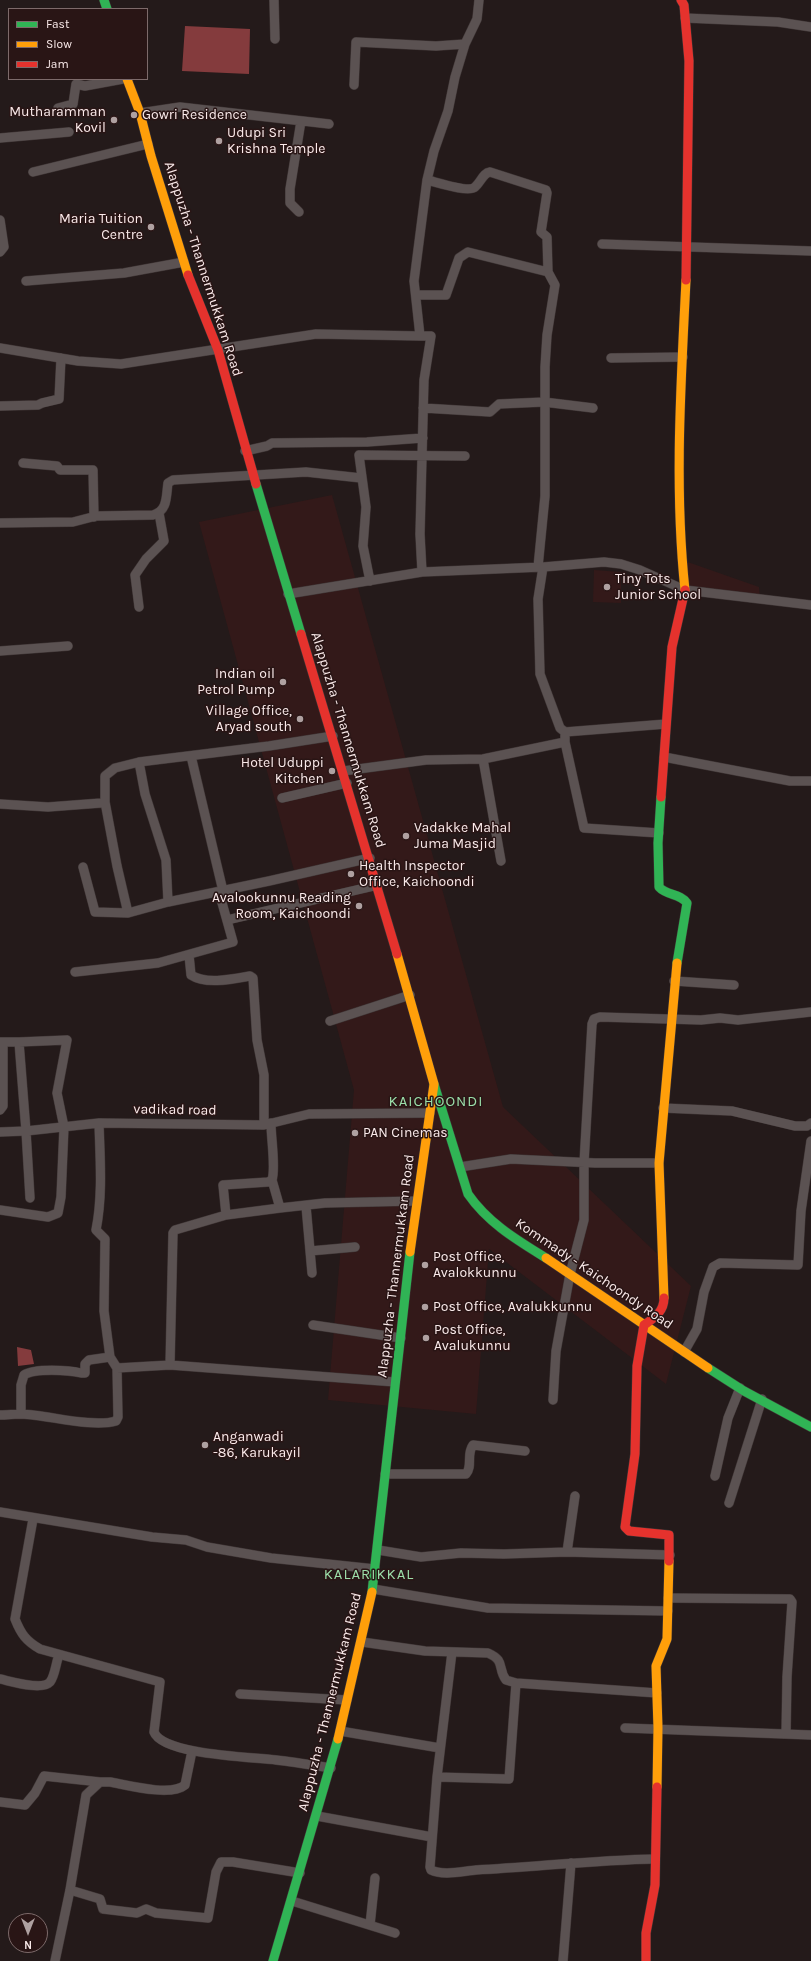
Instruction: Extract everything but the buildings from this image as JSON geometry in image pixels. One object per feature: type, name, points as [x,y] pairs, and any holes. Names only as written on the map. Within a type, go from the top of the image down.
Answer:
[{"type":"main road","points":[[646,1961],[646,1933],[655,1886],[658,1728],[656,1666],[667,1639],[670,1555],[669,1535],[629,1531],[625,1527],[635,1454],[637,1366],[644,1325],[658,1315],[664,1304],[664,1266],[660,1225],[659,1163],[674,981],[687,903],[683,896],[660,889],[659,833],[672,647],[685,590],[681,554],[679,421],[684,357],[688,247],[686,210],[689,145],[689,61],[685,18],[681,0]]},
{"type":"main road","name":"Alappuzha - Thannermukkam Road","points":[[127,80],[140,113],[191,286],[218,350],[245,450],[288,594],[378,885],[434,1084],[407,1274],[373,1589],[362,1642],[331,1768],[273,1961]]},
{"type":"main road","name":"Kommady - Kaichoondy Road","points":[[434,1084],[468,1194],[476,1207],[510,1235],[684,1352],[740,1388],[811,1426]]},
{"type":"street","points":[[274,0],[275,39]]},
{"type":"street","points":[[420,336],[416,295],[416,264],[426,180],[448,112],[455,77],[465,44],[477,19],[479,0]]},
{"type":"street","points":[[685,18],[778,22],[811,27]]},
{"type":"street","points":[[354,85],[356,42],[436,46],[465,44]]},
{"type":"street","points":[[58,108],[73,104],[76,84],[85,86],[118,80]]},
{"type":"street","points":[[140,113],[180,107],[329,124]]},
{"type":"street","points":[[299,212],[290,203],[290,189],[301,121]]},
{"type":"street","points":[[0,138],[70,132]]},
{"type":"street","points":[[33,172],[148,144]]},
{"type":"street","points":[[426,180],[468,190],[476,186],[486,173],[490,172],[546,190],[547,195],[541,232],[547,237],[548,272],[555,285],[546,335],[544,402],[545,496],[538,599],[540,674],[560,728],[565,732],[666,724]]},
{"type":"street","points":[[0,220],[4,247],[0,252]]},
{"type":"street","points":[[602,244],[811,251]]},
{"type":"street","points":[[416,295],[446,295],[458,258],[468,252],[548,272]]},
{"type":"street","points":[[26,281],[124,273],[184,262]]},
{"type":"street","points":[[0,348],[78,361],[121,364],[316,334],[431,336],[424,380],[420,534],[422,572]]},
{"type":"street","points":[[611,358],[684,357]]},
{"type":"street","points":[[0,406],[38,405],[42,402],[59,399],[61,358]]},
{"type":"street","points":[[423,408],[490,412],[499,404],[544,402],[593,408]]},
{"type":"street","points":[[245,450],[267,446],[272,443],[367,442],[423,438]]},
{"type":"street","points":[[370,581],[363,546],[366,507],[359,454],[423,454],[465,456]]},
{"type":"street","points":[[23,463],[56,466],[60,470],[93,470],[94,517]]},
{"type":"street","points":[[0,523],[73,522],[94,517],[159,513],[165,508],[168,483],[171,481],[306,472],[361,478]]},
{"type":"street","points":[[139,607],[135,575],[146,559],[164,541],[159,513]]},
{"type":"street","points":[[288,594],[422,572],[541,567],[604,562],[620,564],[685,590],[811,605]]},
{"type":"street","points":[[0,651],[68,646]]},
{"type":"street","points":[[565,732],[565,742],[584,828],[659,833]]},
{"type":"street","points":[[128,912],[117,866],[105,802],[105,778],[108,772],[115,768],[139,762],[333,736]]},
{"type":"street","points":[[343,770],[426,760],[483,759],[565,742]]},
{"type":"street","points":[[75,972],[150,964],[189,955],[233,942],[191,756]]},
{"type":"street","points":[[664,756],[790,781],[811,781]]},
{"type":"street","points":[[483,759],[501,861]]},
{"type":"street","points":[[139,762],[145,794],[166,860],[168,902]]},
{"type":"street","points":[[282,798],[347,783]]},
{"type":"street","points":[[0,804],[48,807],[105,802]]},
{"type":"street","points":[[83,867],[94,912],[128,912],[370,858]]},
{"type":"street","points":[[227,920],[378,885]]},
{"type":"street","points":[[189,955],[191,975],[196,978],[212,980],[250,976],[253,978],[256,1035],[264,1075],[274,1173],[272,1180],[280,1208]]},
{"type":"street","points":[[674,981],[734,985]]},
{"type":"street","points":[[330,1021],[410,995]]},
{"type":"street","points":[[553,1400],[556,1351],[570,1274],[584,1220],[584,1163],[592,1024],[594,1019],[600,1017],[671,1020],[701,1020],[720,1018],[738,1020],[811,1012]]},
{"type":"street","points":[[0,1110],[3,1106],[1,1042],[67,1040],[57,1093],[64,1127],[61,1197],[58,1213],[48,1217],[0,1210]]},
{"type":"street","points":[[19,1042],[30,1198]]},
{"type":"street","points":[[663,1108],[732,1110],[795,1126],[807,1126],[811,1123]]},
{"type":"street","name":"vadikad road","points":[[0,1132],[99,1123],[268,1124],[309,1114],[430,1113]]},
{"type":"street","points":[[0,1415],[21,1414],[82,1421],[110,1422],[116,1421],[118,1417],[117,1368],[110,1357],[104,1310],[105,1240],[96,1230],[98,1218],[100,1168],[99,1123]]},
{"type":"street","points":[[684,1352],[697,1329],[704,1292],[713,1266],[720,1263],[798,1265],[801,1211],[811,1141]]},
{"type":"street","points":[[460,1167],[511,1159],[584,1163],[659,1163]]},
{"type":"street","points":[[226,1215],[223,1185],[268,1182],[272,1180]]},
{"type":"street","points":[[170,1365],[173,1234],[182,1227],[226,1215],[280,1208],[342,1202],[418,1201]]},
{"type":"street","points":[[306,1206],[312,1273]]},
{"type":"street","points":[[310,1251],[355,1247]]},
{"type":"street","points":[[313,1325],[401,1338]]},
{"type":"street","points":[[21,1414],[21,1385],[24,1375],[28,1372],[45,1371],[81,1373],[85,1372],[85,1364],[89,1360],[110,1357]]},
{"type":"street","points":[[117,1368],[170,1365],[395,1382]]},
{"type":"street","points":[[715,1476],[728,1418],[740,1388]]},
{"type":"street","points":[[729,1503],[762,1399]]},
{"type":"street","points":[[386,1474],[466,1474],[468,1471],[469,1450],[473,1445],[525,1450]]},
{"type":"street","points":[[567,1552],[575,1496]]},
{"type":"street","points":[[0,1512],[152,1537],[186,1540],[207,1547],[271,1558],[375,1569]]},
{"type":"street","points":[[33,1518],[16,1619],[21,1634],[28,1643],[40,1649],[59,1655],[160,1682],[154,1732],[156,1737],[161,1741],[192,1751],[276,1760],[331,1768]]},
{"type":"street","points":[[378,1550],[421,1557],[461,1553],[504,1554],[567,1552],[670,1555]]},
{"type":"street","points":[[373,1589],[488,1608],[668,1611]]},
{"type":"street","points":[[668,1598],[790,1599],[792,1602],[787,1677],[786,1734]]},
{"type":"street","points":[[362,1642],[425,1651],[488,1653],[496,1657],[501,1662],[506,1680],[516,1683],[657,1693]]},
{"type":"street","points":[[452,1652],[437,1777],[430,1867],[434,1871],[526,1868],[609,1860],[655,1859]]},
{"type":"street","points":[[0,1679],[37,1686],[45,1685],[50,1682],[59,1655]]},
{"type":"street","points":[[437,1777],[509,1779],[516,1683]]},
{"type":"street","points":[[240,1694],[348,1700]]},
{"type":"street","points":[[625,1728],[658,1728],[811,1735]]},
{"type":"street","points":[[340,1731],[440,1748]]},
{"type":"street","points":[[0,1802],[25,1805],[35,1793],[44,1776],[110,1782],[170,1791],[180,1789],[185,1785],[192,1751]]},
{"type":"street","points":[[55,1961],[70,1890],[86,1795],[100,1782]]},
{"type":"street","points":[[317,1816],[432,1837]]},
{"type":"street","points":[[70,1890],[100,1899],[104,1909],[137,1913],[146,1910],[208,1918],[216,1872],[221,1862],[233,1862],[300,1873]]},
{"type":"street","points":[[563,1961],[571,1863]]},
{"type":"street","points":[[370,1925],[375,1878]]},
{"type":"street","points":[[292,1901],[395,1934]]},
{"type":"shaded area","points":[[185,26],[250,29],[249,74],[182,71]]},
{"type":"shaded area","name":"KAICHOONDI","points":[[332,495],[503,1107],[691,1286],[666,1384],[489,1249],[476,1414],[328,1400],[354,1090],[199,522]]},
{"type":"shaded area","points":[[682,560],[759,587],[760,600],[686,592]]},
{"type":"shaded area","name":"Tiny Tots Junior School","points":[[594,570],[621,572],[621,603],[593,602]]},
{"type":"shaded area","points":[[17,1347],[31,1350],[34,1364],[18,1366]]},
{"type":"traffic: fast","points":[[104,0],[107,8]]},
{"type":"traffic: fast","points":[[256,484],[301,634]]},
{"type":"traffic: fast","points":[[661,797],[658,843],[659,887],[662,890],[681,898],[687,903],[677,963]]},
{"type":"traffic: fast","points":[[434,1084],[468,1194],[494,1222],[546,1258]]},
{"type":"traffic: fast","points":[[372,1592],[410,1252]]},
{"type":"traffic: fast","points":[[708,1368],[744,1391],[811,1427]]},
{"type":"traffic: fast","points":[[273,1961],[338,1739]]},
{"type":"traffic: slow","points":[[127,80],[140,113],[151,156],[188,275]]},
{"type":"traffic: slow","points":[[685,590],[679,474],[686,280]]},
{"type":"traffic: slow","points":[[397,954],[434,1084],[410,1252]]},
{"type":"traffic: slow","points":[[664,1298],[659,1163],[677,963]]},
{"type":"traffic: slow","points":[[546,1258],[708,1368]]},
{"type":"traffic: slow","points":[[657,1787],[658,1728],[656,1666],[667,1639],[669,1561]]},
{"type":"traffic: slow","points":[[338,1739],[372,1592]]},
{"type":"traffic: jam","points":[[681,0],[684,5],[689,61],[686,280]]},
{"type":"traffic: jam","points":[[188,275],[218,350],[256,484]]},
{"type":"traffic: jam","points":[[661,797],[672,647],[685,590]]},
{"type":"traffic: jam","points":[[301,634],[397,954]]},
{"type":"traffic: jam","points":[[664,1298],[664,1303],[660,1311],[655,1317],[644,1325],[637,1366],[635,1454],[625,1527],[629,1531],[669,1535],[669,1561]]},
{"type":"traffic: jam","points":[[646,1961],[646,1933],[655,1885],[657,1787]]},
{"type":"place","name":"Gowri Residence","points":[[134,115]]},
{"type":"place","name":"Mutharamman Kovil","points":[[114,120]]},
{"type":"place","name":"Udupi Sri Krishna Temple","points":[[219,141]]},
{"type":"place","name":"Maria Tuition Centre","points":[[151,227]]},
{"type":"place","name":"Tiny Tots Junior School","points":[[607,587]]},
{"type":"place","name":"Indian oil Petrol Pump","points":[[283,682]]},
{"type":"place","name":"Village Office, Aryad south","points":[[300,719]]},
{"type":"place","name":"Hotel Uduppi Kitchen","points":[[332,771]]},
{"type":"place","name":"Vadakke Mahal Juma Masjid","points":[[406,836]]},
{"type":"place","name":"Health Inspector Office, Kaichoondi","points":[[351,874]]},
{"type":"place","name":"Avalookunnu Reading Room, Kaichoondi","points":[[359,906]]},
{"type":"place","name":"PAN Cinemas","points":[[355,1133]]},
{"type":"place","name":"Post Office, Avalokkunnu","points":[[425,1265]]},
{"type":"place","name":"Post Office, Avalukkunnu","points":[[425,1307]]},
{"type":"place","name":"Post Office, Avalukunnu","points":[[426,1338]]},
{"type":"place","name":"Anganwadi -86, Karukayil","points":[[205,1445]]},
{"type":"district","name":"KAICHOONDI","points":[[436,1102]]},
{"type":"district","name":"KALARIKKAL","points":[[369,1575]]}]
